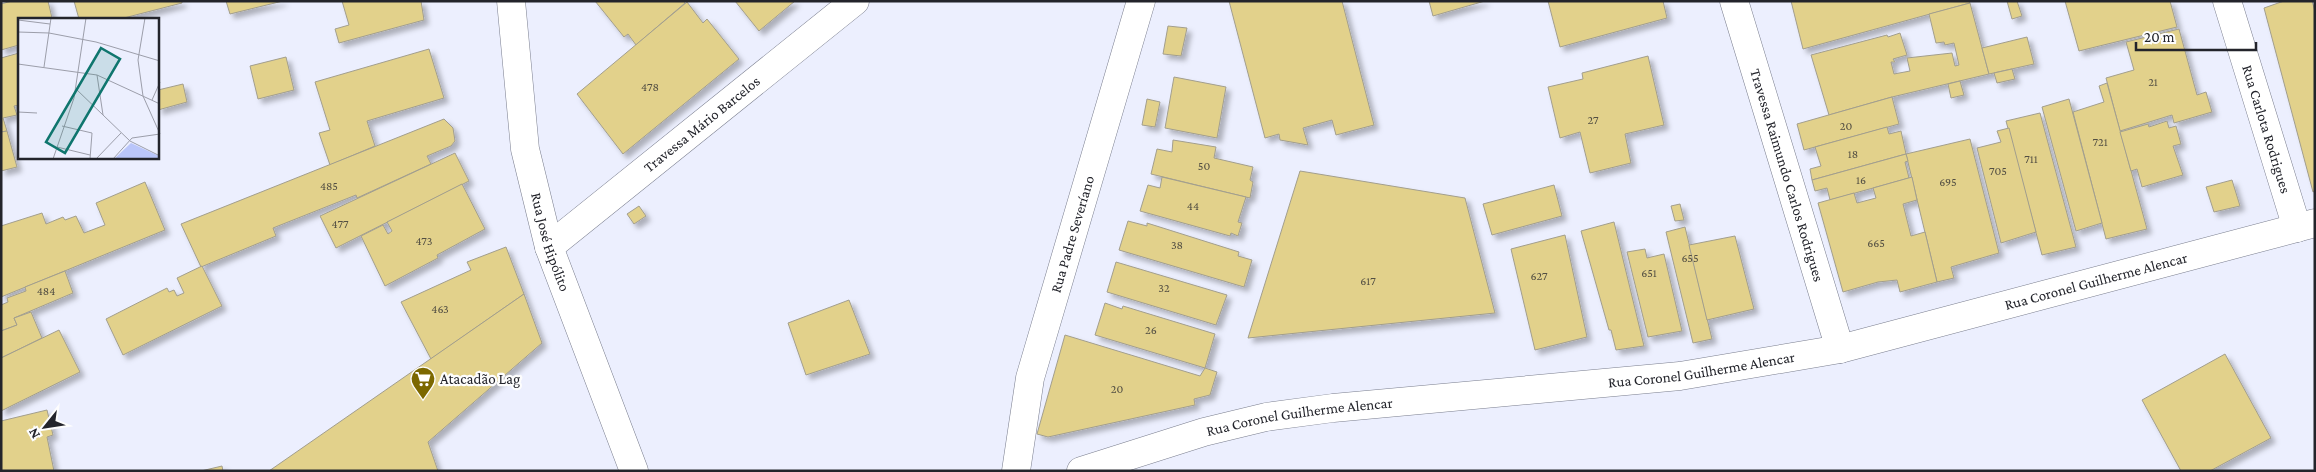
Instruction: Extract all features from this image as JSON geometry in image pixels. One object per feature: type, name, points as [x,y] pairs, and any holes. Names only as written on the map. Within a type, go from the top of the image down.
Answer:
[{"type":"street","name":"Rua José Hipólito","points":[[511,1],[525,149],[549,247],[634,471]]},
{"type":"street","name":"Travessa Mário Barcelos","points":[[549,247],[792,54],[855,1]]},
{"type":"street","name":"Rua Padre Severíano","points":[[1016,471],[1030,378],[1141,1]]},
{"type":"street","name":"Travessa Raimundo Carlos Rodrigues","points":[[1734,1],[1840,349]]},
{"type":"street","name":"Rua Carlota Rodrigues","points":[[2227,1],[2306,225]]},
{"type":"street","name":"Rua Coronel Guilherme Alencar","points":[[1081,471],[1204,432],[1266,417],[1333,408],[1680,376],[1840,349],[2306,225]]},
{"type":"building","points":[[12,1],[48,1],[52,18],[18,18],[18,45],[1,50],[1,4]]},
{"type":"building","points":[[74,1],[182,1],[182,3],[124,18],[79,18]]},
{"type":"building","points":[[226,1],[283,1],[230,14]]},
{"type":"building","points":[[342,1],[421,1],[424,20],[339,43],[335,29],[349,25]]},
{"type":"building","points":[[595,1],[684,1],[685,3],[636,45],[628,34],[624,37]]},
{"type":"building","points":[[735,1],[795,1],[759,31]]},
{"type":"building","points":[[1229,1],[1342,1],[1374,125],[1336,135],[1332,120],[1303,128],[1308,145],[1280,140],[1279,134],[1265,138]]},
{"type":"building","points":[[1429,1],[1485,1],[1433,16]]},
{"type":"building","points":[[1548,1],[1663,1],[1667,18],[1560,47]]},
{"type":"building","points":[[1791,1],[1969,1],[1970,3],[1803,49]]},
{"type":"building","points":[[2007,1],[2017,1],[2022,16],[2012,19]]},
{"type":"building","points":[[2065,1],[2170,1],[2177,27],[2079,51]]},
{"type":"building","points":[[2284,1],[2312,1],[2315,11],[2315,191],[2313,192],[2264,8]]},
{"type":"building","points":[[687,2],[703,23],[707,19],[739,59],[623,154],[577,94]]},
{"type":"building","points":[[1970,3],[1989,74],[1892,97],[1829,115],[1811,55],[1900,33],[1907,55],[1893,59],[1895,62],[1891,62],[1894,74],[1910,71],[1907,58],[1952,53],[1955,66],[1959,65],[1954,43],[1945,45],[1944,42],[1936,43],[1929,14]]},
{"type":"building","points":[[1168,26],[1187,28],[1181,56],[1163,54]]},
{"type":"building","points":[[2179,29],[2197,95],[2206,92],[2212,112],[2174,123],[2172,115],[2120,131],[2106,78],[2134,70],[2126,42]]},
{"type":"building","points":[[2027,37],[2034,64],[1989,74],[1982,48]]},
{"type":"building","points":[[429,49],[444,98],[367,121],[375,146],[330,165],[319,133],[330,130],[315,82]]},
{"type":"building","points":[[18,53],[18,105],[14,106],[17,115],[3,118],[7,131],[1,132],[1,58]]},
{"type":"building","points":[[1648,56],[1664,125],[1625,134],[1631,163],[1590,173],[1580,132],[1560,138],[1548,87],[1583,79],[1582,73]]},
{"type":"building","points":[[286,57],[294,90],[258,99],[250,66]]},
{"type":"building","points":[[2012,69],[2015,79],[1997,83],[1994,73]]},
{"type":"building","points":[[1174,77],[1226,87],[1217,138],[1165,128]]},
{"type":"building","points":[[1960,81],[1964,95],[1951,98],[1948,84]]},
{"type":"building","points":[[2107,83],[2147,229],[2106,239],[2073,112],[2104,102],[2099,86]]},
{"type":"building","points":[[183,84],[187,102],[159,110],[159,90]]},
{"type":"building","points":[[1892,97],[1899,124],[1804,150],[1797,124]]},
{"type":"building","points":[[1147,99],[1160,102],[1155,127],[1142,125]]},
{"type":"building","points":[[2069,99],[2102,223],[2076,231],[2042,107]]},
{"type":"building","points":[[2040,113],[2076,247],[2042,255],[2006,121]]},
{"type":"building","points":[[444,119],[453,128],[455,141],[451,146],[427,156],[431,164],[357,198],[356,195],[273,228],[276,236],[201,267],[181,224]]},
{"type":"building","points":[[2167,121],[2169,128],[2176,126],[2181,144],[2173,146],[2183,175],[2142,187],[2137,169],[2131,171],[2120,132],[2148,124],[2149,127]]},
{"type":"building","points":[[1887,127],[1889,134],[1901,131],[1906,154],[1812,180],[1810,169],[1821,166],[1815,147]]},
{"type":"building","points":[[2009,128],[2036,232],[2001,243],[1977,148],[2001,142],[1997,131]]},
{"type":"building","points":[[7,131],[17,167],[1,171],[1,132]]},
{"type":"building","points":[[1970,139],[1999,253],[1951,267],[1954,278],[1937,282],[1906,154]]},
{"type":"building","points":[[1173,140],[1216,147],[1214,158],[1253,167],[1250,180],[1253,182],[1250,198],[1151,174],[1157,149],[1172,152]]},
{"type":"building","points":[[455,153],[469,181],[336,248],[320,216]]},
{"type":"building","points":[[1906,154],[1908,161],[1905,162],[1909,178],[1830,200],[1827,188],[1815,191],[1812,180]]},
{"type":"building","points":[[1300,171],[1465,198],[1495,313],[1248,338]]},
{"type":"building","points":[[1162,177],[1246,197],[1238,222],[1242,223],[1238,236],[1231,233],[1230,236],[1140,211],[1148,185],[1160,188]]},
{"type":"building","points":[[1912,177],[1917,200],[1903,204],[1911,236],[1925,232],[1937,282],[1900,292],[1897,280],[1878,282],[1843,292],[1818,203],[1854,193],[1857,203],[1876,198],[1873,188]]},
{"type":"building","points":[[2232,180],[2240,206],[2214,212],[2206,187]]},
{"type":"building","points":[[145,182],[165,230],[1,297],[1,226],[42,213],[46,224],[63,217],[65,220],[76,216],[84,233],[105,225],[96,203]]},
{"type":"building","points":[[462,184],[485,229],[437,255],[438,258],[385,286],[361,236],[383,225],[388,234],[392,231],[387,222]]},
{"type":"building","points":[[1554,185],[1562,216],[1492,235],[1483,204]]},
{"type":"building","points":[[1680,204],[1684,220],[1675,221],[1671,206]]},
{"type":"building","points":[[639,206],[646,216],[634,224],[627,214]]},
{"type":"building","points":[[1128,221],[1147,226],[1147,223],[1239,252],[1238,256],[1252,260],[1244,287],[1119,250]]},
{"type":"building","points":[[1614,222],[1644,346],[1616,350],[1581,231]]},
{"type":"building","points":[[1685,227],[1712,339],[1693,343],[1666,232]]},
{"type":"building","points":[[1565,235],[1587,337],[1535,350],[1511,249]]},
{"type":"building","points":[[1735,236],[1754,309],[1707,320],[1689,245]]},
{"type":"building","points":[[506,247],[524,294],[431,359],[401,302],[471,270],[467,262]]},
{"type":"building","points":[[1645,249],[1647,258],[1664,254],[1682,331],[1648,337],[1627,252]]},
{"type":"building","points":[[1116,262],[1227,295],[1216,325],[1107,292]]},
{"type":"building","points":[[202,266],[222,306],[123,355],[106,319],[167,288],[169,292],[174,290],[177,296],[184,293],[177,278]]},
{"type":"building","points":[[65,271],[73,293],[14,318],[17,325],[1,331],[1,305],[8,302],[7,298],[26,291],[25,287]]},
{"type":"building","name":"Atacadão Lag","points":[[524,294],[542,343],[428,442],[438,471],[269,471]]},
{"type":"building","points":[[849,300],[870,354],[806,375],[788,323]]},
{"type":"building","points":[[1105,303],[1122,309],[1123,306],[1215,334],[1205,368],[1095,335]]},
{"type":"building","points":[[31,312],[42,338],[1,358],[1,331],[17,325],[14,318]]},
{"type":"building","points":[[59,330],[80,372],[1,411],[1,358]]},
{"type":"building","points":[[1065,335],[1200,376],[1205,368],[1217,372],[1210,395],[1194,399],[1195,405],[1048,437],[1037,434]]},
{"type":"building","points":[[2225,354],[2271,438],[2210,471],[2181,471],[2142,400]]},
{"type":"building","points":[[47,410],[53,435],[47,437],[54,471],[1,471],[1,421]]},
{"type":"building","points":[[222,466],[223,471],[201,471]]},
{"type":"place","name":"Atacadão Lag","points":[[423,400]]}]
